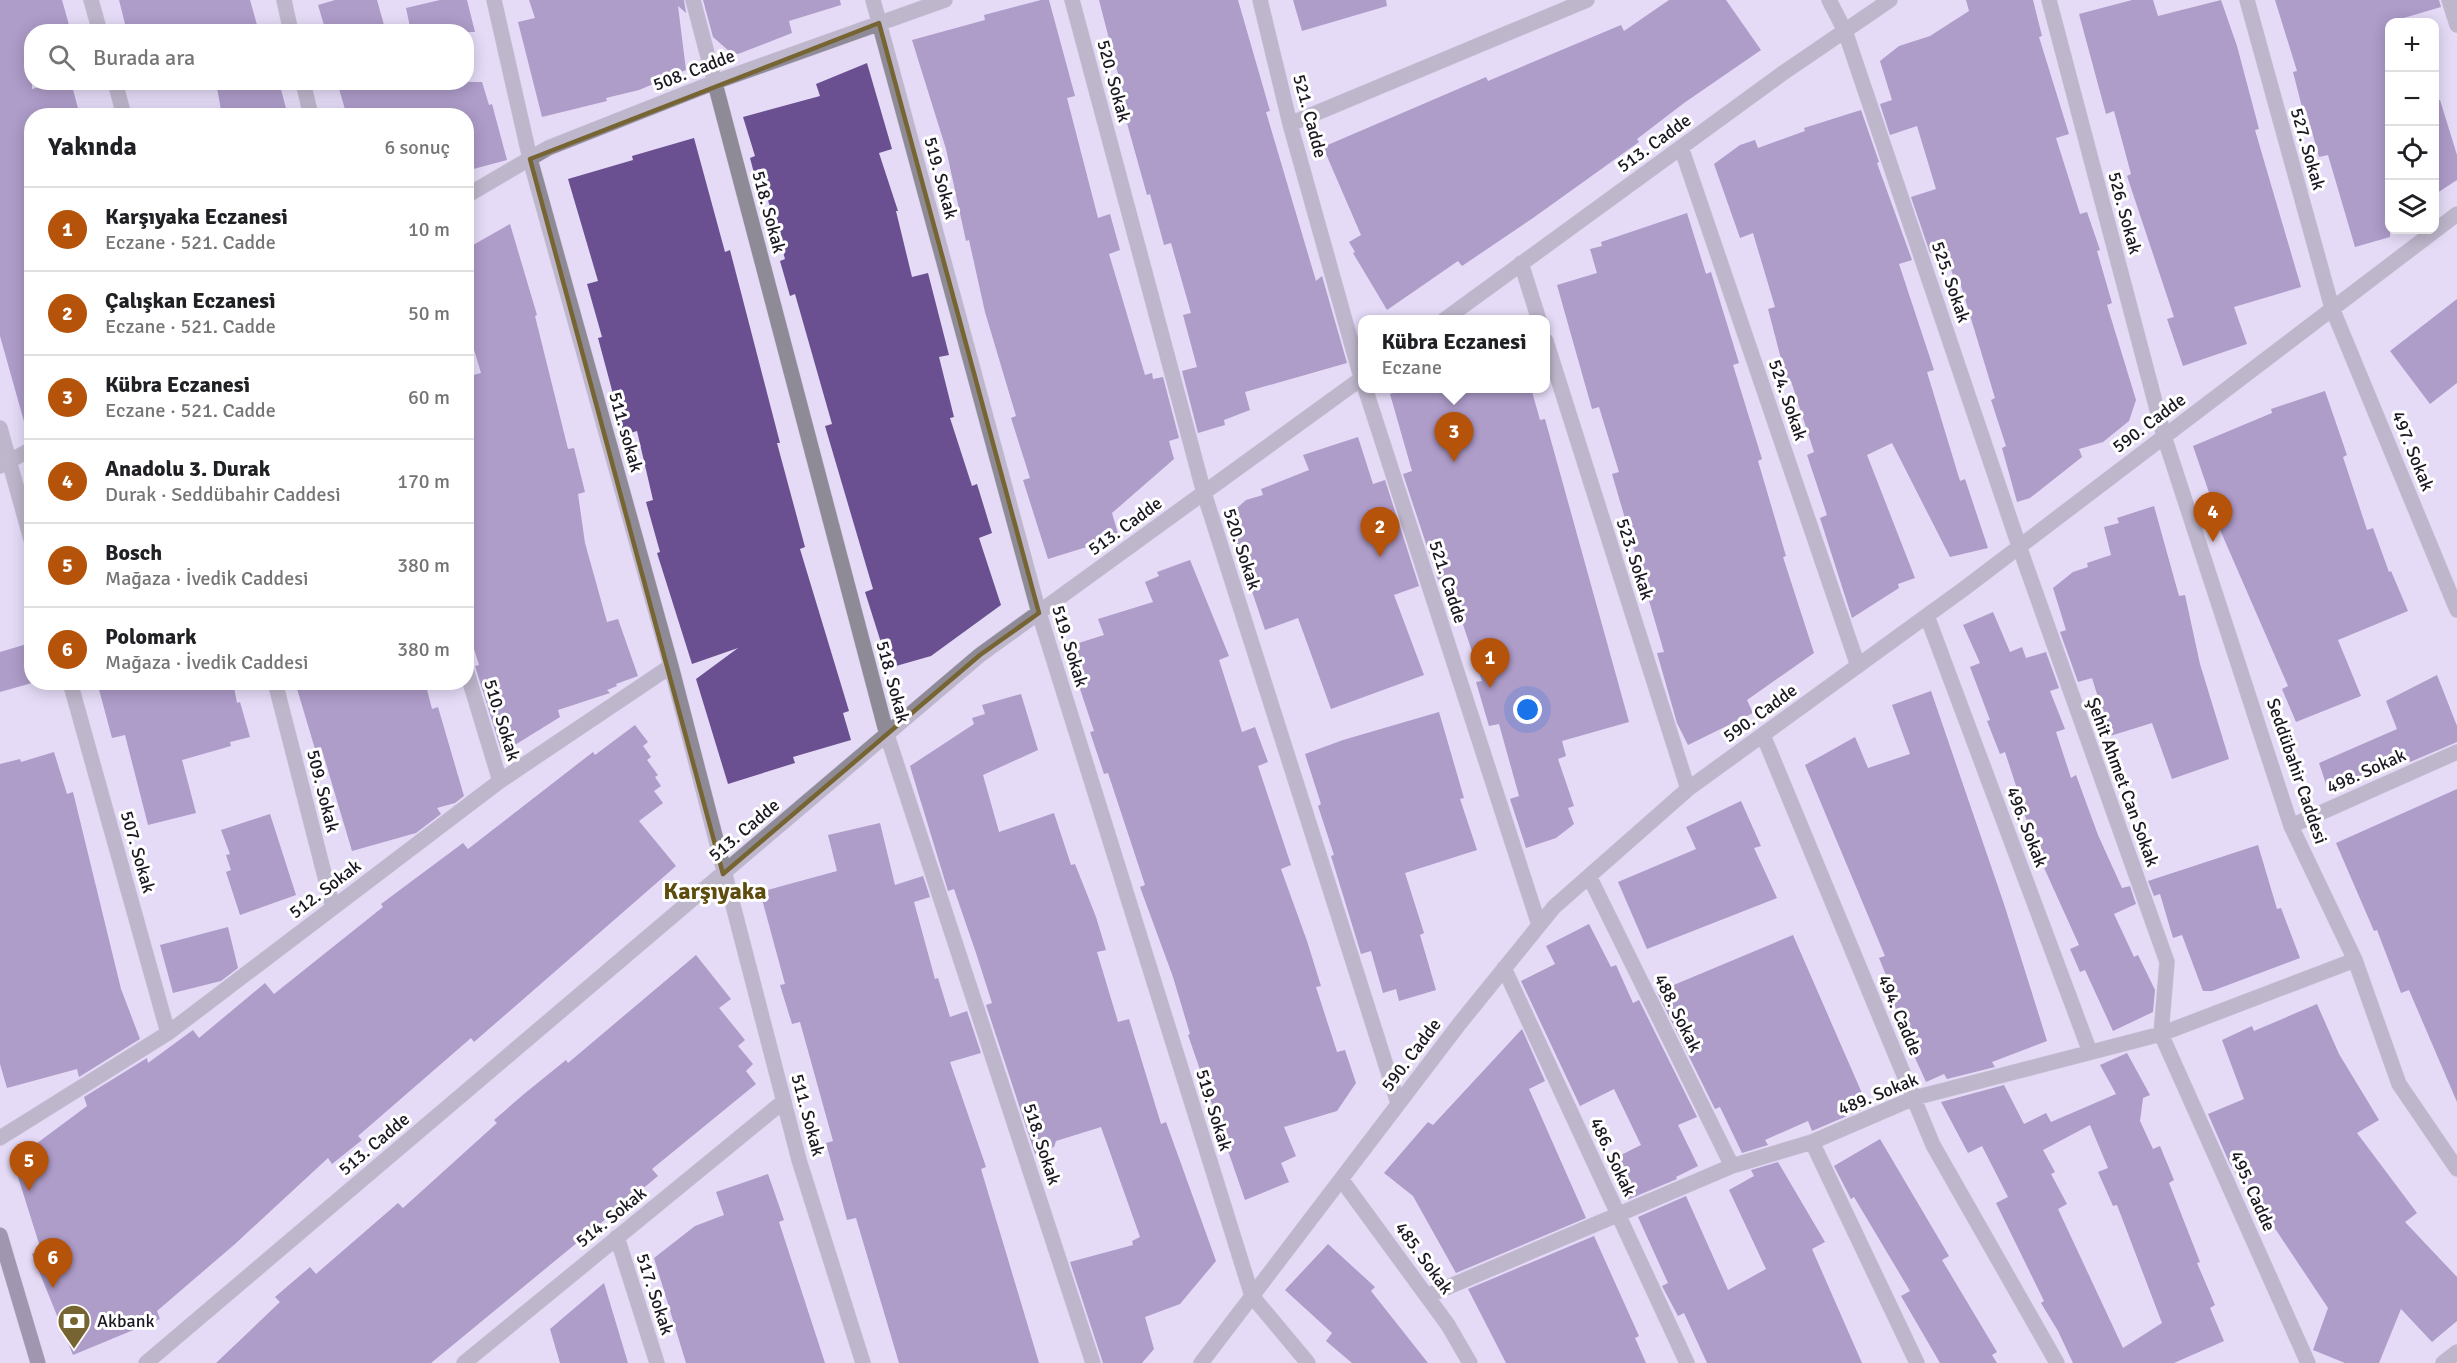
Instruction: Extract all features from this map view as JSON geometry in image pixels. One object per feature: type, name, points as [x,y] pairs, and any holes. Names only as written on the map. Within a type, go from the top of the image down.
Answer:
[{"type":"main road","points":[[0,1234],[38,1363]]},
{"type":"street","points":[[92,0],[98,24]]},
{"type":"street","points":[[284,0],[289,24]]},
{"type":"street","name":"511. sokak","points":[[494,0],[530,159],[671,666],[723,874]]},
{"type":"street","name":"518. Sokak","points":[[693,0],[887,735],[1093,1363]]},
{"type":"street","name":"519. Sokak","points":[[873,0],[1039,613],[1252,1296]]},
{"type":"street","name":"508. Cadde","points":[[474,191],[548,148],[715,82],[945,0]]},
{"type":"street","name":"520. Sokak","points":[[1072,0],[1204,493],[1398,1103]]},
{"type":"street","name":"521. Cadde","points":[[1260,0],[1290,124],[1358,365]]},
{"type":"street","points":[[1290,124],[1587,0]]},
{"type":"street","name":"525. Sokak","points":[[1829,0],[1845,31],[2019,546]]},
{"type":"street","name":"513. Cadde","points":[[1451,315],[1681,147],[1890,0]]},
{"type":"street","name":"526. Sokak","points":[[2049,0],[2164,436]]},
{"type":"street","name":"527. Sokak","points":[[2247,0],[2332,308]]},
{"type":"street","points":[[2449,0],[2457,25]]},
{"type":"street","points":[[116,90],[122,108]]},
{"type":"street","points":[[305,90],[309,108]]},
{"type":"street","name":"524. Sokak","points":[[1681,147],[1858,666]]},
{"type":"street","name":"590. Cadde","points":[[1201,1363],[1398,1103],[1554,907],[1688,789],[1927,616],[2457,214]]},
{"type":"street","points":[[1521,263],[1537,315]]},
{"type":"street","name":"497. Sokak","points":[[2332,308],[2457,610]]},
{"type":"street","name":"523. Sokak","points":[[1550,357],[1688,789]]},
{"type":"street","name":"513. Cadde","points":[[146,1363],[980,655],[1358,382]]},
{"type":"street","name":"521. Cadde","points":[[1367,393],[1539,925]]},
{"type":"street","points":[[0,428],[4,464],[24,520]]},
{"type":"street","name":"Seddübahir Caddesi","points":[[2164,436],[2291,826],[2355,960],[2399,1084],[2457,1169]]},
{"type":"street","points":[[4,464],[24,453]]},
{"type":"street","name":"Şehit Ahmet Can Sokak","points":[[2019,546],[2167,962],[2161,1034]]},
{"type":"street","name":"496. Sokak","points":[[1927,616],[2090,1053]]},
{"type":"street","name":"512. Sokak","points":[[0,1138],[168,1033],[500,781],[671,666]]},
{"type":"street","name":"507. Sokak","points":[[72,690],[168,1033]]},
{"type":"street","name":"509. Sokak","points":[[277,690],[333,908]]},
{"type":"street","name":"510. Sokak","points":[[472,690],[500,781]]},
{"type":"street","name":"494. Cadde","points":[[1763,735],[1933,1145],[2057,1363]]},
{"type":"street","name":"498. Sokak","points":[[2291,826],[2457,752]]},
{"type":"street","name":"511. Sokak","points":[[723,874],[799,1160],[863,1363]]},
{"type":"street","name":"488. Sokak","points":[[1589,876],[1732,1166]]},
{"type":"street","name":"489. Sokak","points":[[1427,1296],[1732,1166],[1812,1142],[1914,1098],[2161,1034],[2355,960]]},
{"type":"street","name":"486. Sokak","points":[[1504,968],[1687,1363]]},
{"type":"street","name":"495. Cadde","points":[[2161,1034],[2308,1363]]},
{"type":"street","name":"514. Sokak","points":[[464,1363],[784,1101]]},
{"type":"street","points":[[1812,1142],[1917,1363]]},
{"type":"street","name":"485. Sokak","points":[[1341,1179],[1448,1325],[1470,1363]]},
{"type":"street","name":"517. Sokak","points":[[617,1237],[657,1363]]},
{"type":"street","points":[[1252,1296],[1308,1363]]},
{"type":"street","points":[[2443,1363],[2457,1353]]},
{"type":"highlighted area","points":[[879,23],[1039,613],[980,655],[723,874],[530,159]]},
{"type":"building","points":[[0,0],[62,0],[69,24],[24,24],[24,90],[73,90],[78,108],[24,108],[24,421],[0,336]]},
{"type":"building","points":[[119,0],[250,0],[257,24],[125,24]]},
{"type":"building","points":[[335,0],[377,0],[384,24],[324,24],[318,5]]},
{"type":"building","points":[[440,0],[467,0],[473,24],[409,24],[406,8]]},
{"type":"building","points":[[529,0],[684,0],[686,13],[678,6],[686,70],[639,90],[606,98],[607,101],[542,117],[518,22],[535,18]]},
{"type":"building","points":[[703,0],[840,0],[841,5],[789,21],[792,33],[738,54],[730,52],[713,37]]},
{"type":"building","points":[[1049,0],[1075,96],[1067,98],[1098,218],[1110,214],[1120,250],[1109,254],[1145,375],[1152,373],[1153,379],[1163,377],[1179,438],[1169,441],[1174,459],[1112,513],[1119,537],[1048,559],[1023,480],[1030,478],[1011,418],[1016,416],[985,312],[969,240],[966,241],[946,149],[912,40],[985,20],[984,15]]},
{"type":"building","points":[[1099,0],[1238,0],[1270,111],[1266,112],[1316,281],[1322,276],[1347,363],[1245,392],[1250,410],[1224,420],[1225,425],[1198,433],[1182,371],[1197,367],[1183,315],[1191,313],[1171,243],[1164,245],[1150,194],[1147,195],[1123,109],[1126,105]]},
{"type":"building","points":[[1293,0],[1386,0],[1387,6],[1302,31]]},
{"type":"building","points":[[1669,0],[1726,0],[1761,50],[1684,103],[1637,139],[1639,142],[1533,218],[1462,266],[1458,261],[1387,310],[1353,253],[1355,252],[1349,242],[1361,235],[1323,147],[1486,77],[1488,81],[1621,25],[1624,31]]},
{"type":"building","points":[[1966,0],[2033,0],[2042,36],[2039,37],[2069,134],[2056,138],[2080,214],[2087,212],[2100,250],[2097,251],[2112,303],[2107,305],[2136,400],[2129,421],[2103,442],[2079,449],[2082,457],[2030,498],[2017,502],[2002,448],[2006,446],[1991,400],[1995,398],[1959,279],[1955,281],[1944,249],[1930,253],[1911,197],[1936,189],[1917,126],[1890,135],[1880,104],[1892,100],[1880,61],[1899,46],[1930,36],[1969,11]]},
{"type":"building","points":[[2132,0],[2153,0],[2158,16],[2221,0],[2237,46],[2259,129],[2255,130],[2301,287],[2234,307],[2247,344],[2183,366],[2167,319],[2174,317],[2127,176],[2131,174],[2114,111],[2106,114],[2079,14]]},
{"type":"building","points":[[2275,0],[2439,0],[2441,7],[2404,18],[2385,18],[2385,234],[2390,234],[2390,237],[2355,247],[2328,155],[2319,157],[2306,110],[2303,111],[2293,72],[2297,71]]},
{"type":"building","points":[[867,63],[892,149],[879,153],[898,211],[896,211],[912,277],[928,273],[949,355],[939,357],[954,417],[950,418],[972,486],[977,484],[992,533],[979,538],[1001,605],[931,656],[889,668],[865,592],[873,589],[825,426],[832,424],[795,294],[790,296],[780,261],[785,259],[765,190],[759,192],[750,158],[755,156],[743,117],[820,96],[816,84]]},
{"type":"building","points":[[474,82],[482,82],[489,105],[492,104],[507,160],[474,169],[474,108],[345,108],[339,90],[474,90]]},
{"type":"building","points":[[217,90],[281,90],[286,108],[221,108]]},
{"type":"building","points":[[2439,100],[2457,155],[2457,180],[2439,192]]},
{"type":"building","points":[[1861,110],[1879,162],[1877,163],[1912,260],[1899,264],[1934,370],[1927,372],[1960,481],[1965,479],[1988,548],[1950,557],[1892,443],[1867,455],[1915,578],[1898,584],[1899,588],[1852,618],[1820,518],[1827,515],[1807,455],[1814,452],[1791,381],[1787,382],[1768,309],[1775,307],[1753,233],[1740,238],[1714,164],[1740,145],[1755,140],[1758,148],[1805,131],[1804,128]]},
{"type":"building","points":[[694,138],[725,252],[730,250],[805,547],[800,549],[849,711],[843,713],[851,740],[793,757],[795,763],[728,784],[696,679],[738,648],[692,664],[657,553],[660,552],[646,502],[653,500],[637,431],[624,435],[598,338],[602,337],[587,284],[598,281],[568,179],[633,160],[632,156]]},
{"type":"building","points":[[1687,213],[1706,274],[1711,272],[1739,363],[1733,365],[1762,459],[1758,461],[1786,556],[1783,557],[1814,653],[1747,700],[1753,713],[1688,745],[1677,723],[1657,653],[1664,652],[1612,474],[1619,472],[1599,407],[1592,409],[1557,285],[1597,273],[1590,249],[1602,246],[1601,242]]},
{"type":"building","points":[[510,224],[537,315],[535,316],[568,449],[574,448],[585,492],[578,494],[585,543],[607,622],[618,619],[638,676],[616,684],[617,686],[607,690],[610,693],[558,710],[560,717],[502,753],[475,666],[479,665],[474,649],[474,375],[481,373],[474,350],[474,244]]},
{"type":"building","points":[[2457,299],[2457,383],[2430,404],[2390,351]]},
{"type":"building","points":[[2325,391],[2347,455],[2343,457],[2367,530],[2373,528],[2389,572],[2391,571],[2408,611],[2338,640],[2361,696],[2296,722],[2282,689],[2288,686],[2211,509],[2214,507],[2193,446],[2272,413],[2271,409]]},
{"type":"building","points":[[1532,393],[1540,420],[1545,419],[1629,722],[1562,741],[1566,756],[1558,759],[1574,806],[1568,808],[1574,824],[1556,838],[1526,848],[1510,799],[1519,796],[1499,724],[1489,726],[1476,682],[1482,681],[1447,577],[1438,580],[1403,474],[1412,471],[1390,394]]},
{"type":"building","points":[[1358,437],[1373,484],[1385,480],[1419,586],[1394,595],[1424,675],[1331,709],[1298,618],[1265,630],[1227,517],[1246,500],[1263,495],[1261,489],[1309,470],[1303,455]]},
{"type":"building","points":[[2154,506],[2179,596],[2185,595],[2200,664],[2229,759],[2172,779],[2152,723],[2110,736],[2092,678],[2078,682],[2060,632],[2066,630],[2053,588],[2073,572],[2088,567],[2087,563],[2111,555],[2104,527],[2119,523],[2117,518]]},
{"type":"building","points":[[1190,560],[1229,656],[1219,660],[1242,732],[1255,727],[1268,762],[1258,766],[1291,865],[1281,869],[1321,986],[1316,987],[1337,1052],[1345,1050],[1356,1083],[1337,1111],[1284,1127],[1296,1156],[1281,1163],[1289,1182],[1245,1200],[1188,1035],[1190,1034],[1173,977],[1140,887],[1145,885],[1108,773],[1104,774],[1090,732],[1094,731],[1066,647],[1104,635],[1098,619],[1153,602],[1145,582],[1159,576],[1157,572]]},
{"type":"building","points":[[1993,612],[2010,652],[2022,647],[2026,658],[2046,652],[2059,688],[2050,691],[2065,729],[2056,732],[2071,778],[2076,775],[2098,835],[2122,888],[2130,886],[2136,904],[2114,914],[2134,957],[2138,955],[2155,990],[2153,1012],[2113,1031],[2085,970],[2080,972],[2070,949],[2079,945],[2041,861],[2043,860],[2018,799],[2020,798],[2005,752],[2000,754],[1970,667],[1980,663],[1963,625]]},
{"type":"building","points":[[24,645],[24,685],[0,692],[0,652]]},
{"type":"building","points":[[2437,675],[2457,726],[2457,742],[2410,762],[2408,756],[2328,790],[2319,763],[2397,729],[2386,701]]},
{"type":"building","points":[[99,690],[235,690],[250,737],[230,742],[231,746],[182,760],[196,813],[148,825],[125,735],[112,738]]},
{"type":"building","points":[[297,690],[427,690],[432,709],[438,707],[464,796],[455,803],[437,808],[441,814],[416,833],[352,851],[321,747],[315,749]]},
{"type":"building","points":[[1931,691],[2004,904],[2047,1041],[1992,1062],[1995,1067],[1947,1079],[1944,1074],[1926,1082],[1902,1029],[1894,1003],[1897,1002],[1879,958],[1885,956],[1805,765],[1855,737],[1868,768],[1910,754],[1892,705]]},
{"type":"building","points":[[1021,694],[1038,750],[983,775],[999,832],[1054,813],[1071,865],[1075,864],[1096,917],[1106,950],[1097,952],[1118,1022],[1129,1019],[1161,1124],[1166,1122],[1216,1261],[1180,1304],[1145,1317],[1154,1349],[1142,1363],[1103,1363],[1070,1262],[1133,1245],[1132,1241],[1140,1237],[1101,1127],[1056,1141],[1054,1147],[1035,1154],[986,1005],[992,1003],[976,953],[954,889],[948,891],[910,766],[974,724],[972,718],[985,714],[982,705]]},
{"type":"building","points":[[1439,712],[1464,798],[1460,799],[1477,850],[1405,873],[1424,933],[1420,935],[1436,990],[1399,1001],[1396,989],[1383,993],[1371,951],[1361,954],[1331,856],[1334,855],[1318,806],[1321,804],[1305,754],[1343,740]]},
{"type":"building","points":[[635,725],[648,742],[643,746],[651,757],[647,760],[658,775],[655,777],[661,786],[654,791],[663,803],[639,821],[676,866],[474,1042],[471,1038],[358,1136],[362,1140],[332,1164],[328,1158],[235,1244],[157,1311],[160,1319],[73,1355],[32,1254],[41,1250],[13,1161],[87,1106],[84,1097],[147,1058],[148,1063],[193,1030],[199,1038],[265,983],[274,994],[383,907],[381,904],[463,843],[468,849],[593,752],[595,755]]},
{"type":"building","points":[[54,752],[67,794],[73,792],[121,989],[140,1039],[79,1077],[77,1069],[7,1088],[0,1064],[0,764],[20,759],[21,762]]},
{"type":"building","points":[[2457,789],[2457,1102],[2409,990],[2401,993],[2377,930],[2374,931],[2336,843]]},
{"type":"building","points":[[1741,801],[1761,846],[1754,848],[1777,898],[1647,949],[1618,882],[1696,849],[1686,827]]},
{"type":"building","points":[[270,814],[296,895],[240,915],[226,872],[231,870],[226,855],[230,854],[221,830]]},
{"type":"building","points":[[880,823],[895,885],[923,876],[930,897],[914,902],[935,979],[938,978],[950,1017],[967,1011],[981,1053],[950,1062],[986,1167],[981,1169],[1039,1363],[899,1363],[856,1218],[847,1220],[826,1143],[833,1141],[800,1022],[792,1024],[780,985],[785,984],[760,892],[837,871],[828,835]]},
{"type":"building","points":[[2258,845],[2277,909],[2281,908],[2300,958],[2212,991],[2203,991],[2182,935],[2173,938],[2160,894],[2154,896],[2148,881]]},
{"type":"building","points":[[1589,924],[1611,967],[1616,965],[1633,1003],[1639,1000],[1697,1117],[1678,1125],[1698,1166],[1676,1177],[1677,1179],[1627,1200],[1607,1162],[1641,1145],[1614,1089],[1580,1106],[1521,981],[1555,964],[1546,946]]},
{"type":"building","points":[[228,927],[238,968],[221,981],[173,993],[160,945]]},
{"type":"building","points":[[1793,935],[1868,1107],[1812,1131],[1808,1121],[1765,1140],[1768,1145],[1742,1153],[1720,1107],[1715,1109],[1657,992]]},
{"type":"building","points":[[696,955],[731,999],[719,1008],[745,1040],[738,1046],[753,1064],[746,1071],[756,1084],[652,1169],[658,1176],[431,1363],[216,1363],[280,1302],[275,1297],[310,1267],[316,1274],[398,1203],[403,1208],[497,1123],[494,1120],[524,1094],[566,1060],[568,1063]]},
{"type":"building","points":[[2317,1004],[2339,1054],[2379,1120],[2357,1133],[2417,1213],[2405,1222],[2457,1277],[2457,1321],[2432,1342],[2401,1309],[2379,1363],[2345,1363],[2313,1350],[2328,1308],[2246,1185],[2244,1187],[2229,1162],[2208,1114],[2244,1099],[2222,1040],[2252,1026],[2254,1031]]},
{"type":"building","points":[[1522,1029],[1545,1081],[1529,1089],[1586,1218],[1456,1273],[1413,1196],[1384,1173],[1428,1122],[1433,1125]]},
{"type":"building","points":[[2127,1053],[2150,1095],[2143,1098],[2140,1121],[2153,1149],[2160,1146],[2174,1180],[2169,1183],[2200,1262],[2197,1263],[2215,1305],[2210,1308],[2224,1341],[2174,1363],[2073,1363],[2058,1331],[2041,1303],[2044,1301],[1996,1203],[2008,1197],[1982,1146],[1968,1153],[1941,1102],[2004,1085],[2024,1124],[2046,1113],[2051,1122],[2116,1094],[2100,1065]],"holes":[[[2090,1125],[2108,1168],[2098,1172],[2113,1206],[2117,1205],[2162,1323],[2123,1348],[2058,1209],[2067,1204],[2051,1174],[2055,1172],[2043,1150]]]},
{"type":"building","points":[[1880,1139],[1949,1256],[1942,1260],[1997,1352],[1992,1355],[1997,1363],[1940,1363],[1901,1296],[1910,1291],[1854,1197],[1851,1199],[1834,1166]]},
{"type":"building","points":[[1778,1162],[1825,1242],[1812,1249],[1862,1363],[1707,1363],[1684,1313],[1678,1316],[1662,1286],[1668,1283],[1638,1217],[1686,1196],[1728,1290],[1766,1269],[1729,1190],[1754,1176],[1751,1170]]},
{"type":"building","points":[[768,1174],[784,1220],[779,1222],[825,1363],[686,1363],[654,1258],[695,1226],[724,1215],[716,1192]]},
{"type":"building","points":[[1594,1236],[1639,1336],[1635,1338],[1646,1363],[1506,1363],[1468,1289]]},
{"type":"building","points":[[1328,1244],[1375,1287],[1371,1291],[1428,1363],[1352,1363],[1326,1341],[1332,1333],[1285,1290]]},
{"type":"building","points":[[604,1283],[628,1363],[560,1363],[550,1329]]},
{"type":"place","name":"Kübra Eczanesi","points":[[1454,462]]},
{"type":"place","name":"Anadolu 3. Durak","points":[[2213,542]]},
{"type":"place","name":"Çalışkan Eczanesi","points":[[1380,557]]},
{"type":"place","name":"Karşıyaka Eczanesi","points":[[1490,688]]},
{"type":"place","name":"Bosch","points":[[29,1191]]},
{"type":"place","name":"Polomark","points":[[53,1288]]},
{"type":"place","name":"Akbank","points":[[74,1350]]},
{"type":"district","name":"Karşıyaka","points":[[715,891]]}]
